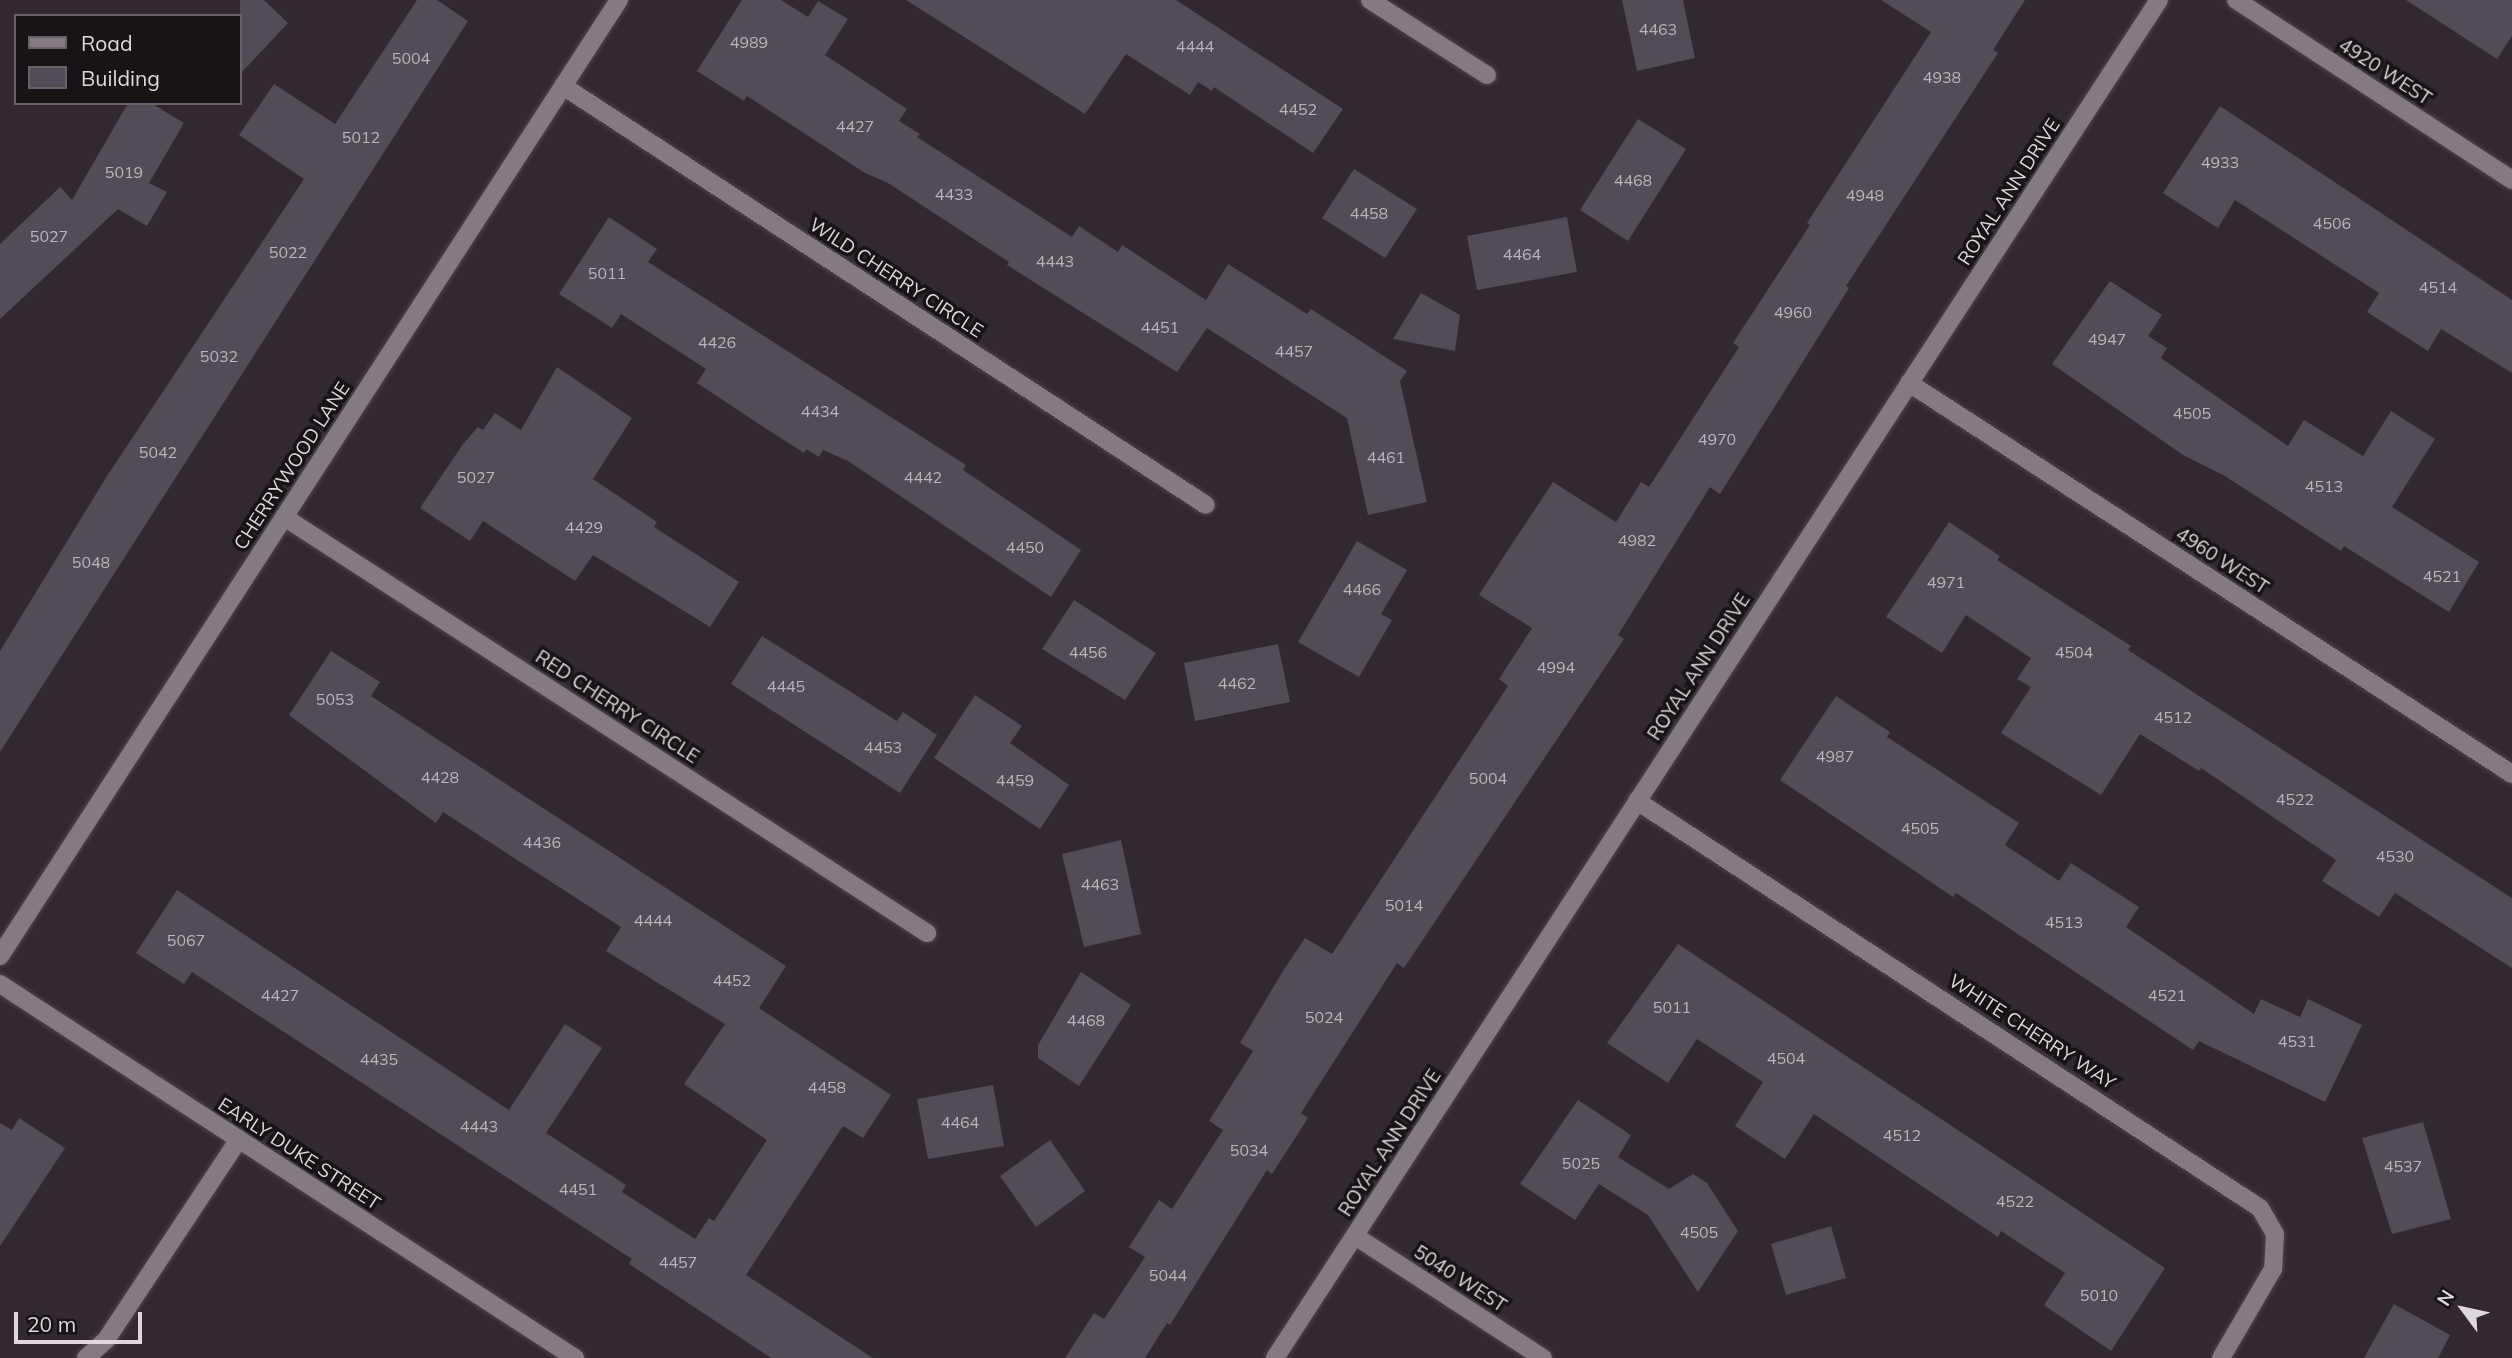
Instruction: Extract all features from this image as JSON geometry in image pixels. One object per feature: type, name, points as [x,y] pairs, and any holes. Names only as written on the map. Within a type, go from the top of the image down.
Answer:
[{"type":"street","name":"CHERRYWOOD LANE","points":[[0,956],[619,0]]},
{"type":"street","points":[[1370,0],[1487,75]]},
{"type":"street","name":"ROYAL ANN DRIVE","points":[[1275,1358],[2159,0]]},
{"type":"street","name":"4920 WEST","points":[[2236,0],[2512,180]]},
{"type":"street","name":"WILD CHERRY CIRCLE","points":[[563,86],[1206,505]]},
{"type":"street","name":"4960 WEST","points":[[1909,383],[2512,774]]},
{"type":"street","name":"RED CHERRY CIRCLE","points":[[284,517],[927,933]]},
{"type":"street","name":"WHITE CHERRY WAY","points":[[1637,801],[2260,1208],[2275,1234],[2273,1269],[2221,1358]]},
{"type":"street","name":"EARLY DUKE STREET","points":[[0,984],[575,1358]]},
{"type":"street","points":[[86,1358],[106,1340],[239,1139]]},
{"type":"street","name":"5040 WEST","points":[[1355,1236],[1543,1358]]},
{"type":"building","points":[[240,0],[264,0],[288,23],[242,72],[242,14]]},
{"type":"building","points":[[417,0],[437,0],[468,21],[0,752],[0,651],[107,476],[304,179],[239,135],[274,84],[335,124]]},
{"type":"building","points":[[742,0],[781,0],[808,17],[818,1],[848,19],[825,55],[907,109],[899,121],[920,134],[917,137],[1072,237],[1079,226],[1118,252],[1122,245],[1206,300],[1228,264],[1307,314],[1311,309],[1407,371],[1400,381],[1427,502],[1368,515],[1347,418],[1207,328],[1177,372],[1007,265],[1009,262],[888,183],[865,173],[747,96],[744,101],[697,71]]},
{"type":"building","points":[[906,0],[1176,0],[1343,109],[1313,153],[1214,87],[1212,91],[1198,82],[1190,95],[1126,54],[1085,114]]},
{"type":"building","points":[[1622,0],[1683,0],[1695,58],[1637,71]]},
{"type":"building","points":[[1881,0],[2025,0],[1993,50],[1998,53],[1846,286],[1849,288],[1720,494],[1710,487],[1618,635],[1624,639],[1404,968],[1397,963],[1301,1113],[1308,1118],[1272,1174],[1267,1170],[1170,1325],[1167,1323],[1145,1358],[1065,1358],[1094,1313],[1104,1319],[1145,1257],[1129,1247],[1159,1200],[1172,1209],[1223,1130],[1209,1121],[1253,1051],[1240,1043],[1283,971],[1305,938],[1332,954],[1508,686],[1499,679],[1532,628],[1479,595],[1506,553],[1553,482],[1616,522],[1641,482],[1649,487],[1739,347],[1733,343],[1810,225],[1807,223],[1931,32]]},
{"type":"building","points":[[2406,0],[2512,0],[2512,36],[2497,59]]},
{"type":"building","points":[[127,105],[154,105],[184,123],[149,183],[167,192],[147,226],[118,209],[0,319],[0,244],[60,187],[72,200]]},
{"type":"building","points":[[2220,106],[2512,300],[2512,373],[2441,329],[2428,351],[2367,312],[2379,293],[2235,200],[2218,228],[2163,193]]},
{"type":"building","points":[[1638,119],[1686,149],[1628,241],[1580,210]]},
{"type":"building","points":[[1354,169],[1417,209],[1385,258],[1322,218]]},
{"type":"building","points":[[609,217],[657,249],[648,262],[966,465],[963,470],[1081,550],[1051,597],[848,461],[823,450],[819,457],[806,449],[804,453],[762,426],[697,383],[706,369],[621,314],[612,328],[559,294]]},
{"type":"building","points":[[1567,217],[1577,272],[1477,290],[1467,236]]},
{"type":"building","points":[[2110,281],[2162,315],[2148,336],[2167,348],[2161,358],[2288,446],[2304,420],[2363,456],[2391,411],[2435,439],[2392,507],[2479,562],[2449,612],[2344,546],[2341,551],[2225,476],[2183,455],[2052,364]]},
{"type":"building","points":[[1421,293],[1460,315],[1455,351],[1393,339]]},
{"type":"building","points":[[557,367],[632,418],[593,479],[657,522],[654,527],[739,582],[710,627],[593,555],[575,581],[483,521],[470,541],[420,508],[463,444],[478,427],[483,430],[495,413],[521,430]]},
{"type":"building","points":[[1949,522],[2000,556],[1997,560],[2131,646],[2128,650],[2512,898],[2512,968],[2395,893],[2379,917],[2322,881],[2336,860],[2201,768],[2199,771],[2140,734],[2101,795],[2001,733],[2031,687],[2017,679],[2031,658],[1966,615],[1942,653],[1886,617]]},
{"type":"building","points":[[1357,541],[1407,570],[1381,614],[1392,620],[1359,677],[1298,642]]},
{"type":"building","points":[[1074,600],[1156,653],[1125,700],[1042,649]]},
{"type":"building","points":[[762,636],[897,721],[903,712],[937,735],[900,793],[731,684]]},
{"type":"building","points":[[1278,644],[1290,702],[1195,721],[1184,663]]},
{"type":"building","points":[[331,651],[380,682],[371,696],[786,966],[759,1008],[891,1095],[863,1138],[843,1126],[746,1275],[873,1358],[771,1358],[629,1264],[632,1259],[192,972],[184,984],[136,953],[177,890],[509,1110],[565,1024],[602,1048],[546,1133],[626,1185],[622,1192],[695,1239],[709,1218],[714,1221],[767,1140],[684,1084],[725,1024],[606,951],[621,927],[443,812],[436,823],[289,715]]},
{"type":"building","points":[[975,695],[1022,726],[1010,743],[1069,785],[1040,829],[934,758]]},
{"type":"building","points":[[1836,696],[1890,732],[1887,737],[2019,823],[2005,845],[2059,881],[2071,863],[2139,907],[2126,927],[2254,1014],[2261,999],[2300,1017],[2308,999],[2362,1025],[2325,1102],[2199,1041],[2193,1050],[1956,893],[1953,897],[1780,780]]},
{"type":"building","points":[[1121,840],[1141,934],[1084,947],[1062,854]]},
{"type":"building","points":[[1678,944],[2165,1268],[2111,1351],[2044,1305],[2065,1273],[2001,1231],[1998,1237],[1814,1114],[1785,1159],[1735,1126],[1763,1082],[1697,1039],[1668,1083],[1607,1043]]},
{"type":"building","points":[[1081,972],[1131,1005],[1079,1086],[1038,1058],[1038,1045]]},
{"type":"building","points":[[993,1085],[1004,1146],[928,1159],[917,1099]]},
{"type":"building","points":[[1578,1100],[1631,1135],[1618,1157],[1669,1189],[1693,1174],[1707,1183],[1738,1231],[1698,1292],[1648,1215],[1599,1184],[1575,1220],[1520,1184]]},
{"type":"building","points":[[19,1118],[65,1148],[0,1246],[0,1123],[12,1130]]},
{"type":"building","points":[[2423,1122],[2451,1219],[2392,1234],[2362,1138]]},
{"type":"building","points":[[1050,1140],[1085,1191],[1036,1227],[1000,1176]]},
{"type":"building","points":[[1831,1226],[1846,1278],[1786,1295],[1771,1244]]},
{"type":"building","points":[[2394,1304],[2450,1335],[2438,1358],[2364,1358]]}]
